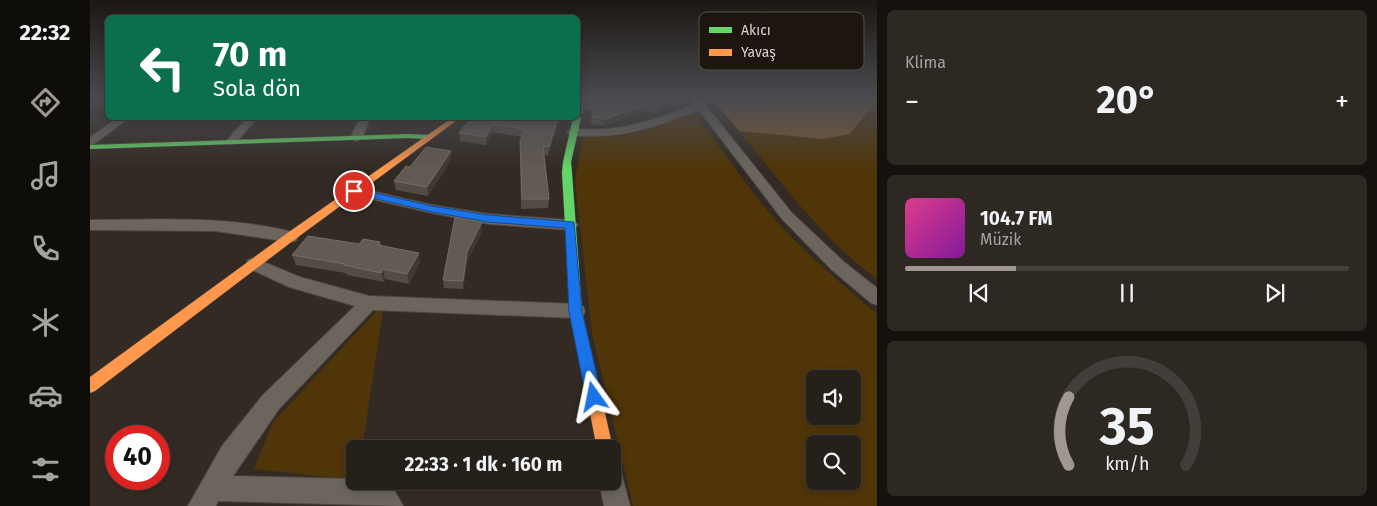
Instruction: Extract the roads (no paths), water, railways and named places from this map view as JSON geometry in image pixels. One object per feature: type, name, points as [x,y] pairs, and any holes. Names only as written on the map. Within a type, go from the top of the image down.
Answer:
[{"type":"street","points":[[90,142],[119,122]]},
{"type":"street","points":[[231,142],[249,122]]},
{"type":"street","points":[[356,138],[363,122]]},
{"type":"street","points":[[90,385],[290,237],[451,122]]},
{"type":"street","points":[[576,122],[567,162],[576,312],[603,440]]},
{"type":"street","points":[[573,132],[610,133],[629,131],[661,122]]},
{"type":"street","points":[[713,122],[787,216],[838,266],[877,298]]},
{"type":"street","points":[[90,147],[429,137]]},
{"type":"street","points":[[354,191],[432,209],[488,219],[570,225]]},
{"type":"street","points":[[90,225],[221,226],[290,237]]},
{"type":"street","points":[[254,264],[295,282],[369,303],[576,312]]},
{"type":"street","points":[[206,497],[231,455],[271,402],[369,303]]},
{"type":"street","points":[[614,490],[617,506]]},
{"type":"street","points":[[206,497],[358,492],[384,497],[390,506]]}]
